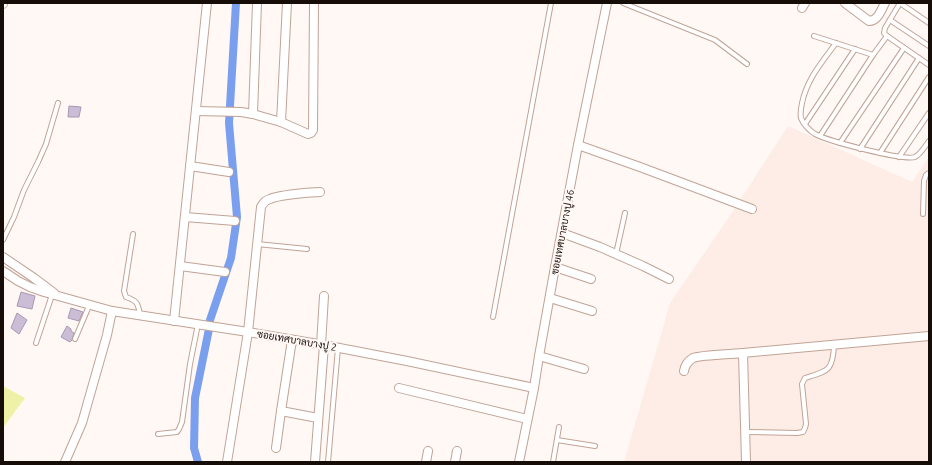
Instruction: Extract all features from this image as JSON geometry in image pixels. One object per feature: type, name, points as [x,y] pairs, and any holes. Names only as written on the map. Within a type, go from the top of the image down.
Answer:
[{"type":"street","points":[[174,321],[207,3]]},
{"type":"street","points":[[253,114],[257,3]]},
{"type":"street","points":[[282,122],[287,3]]},
{"type":"street","points":[[196,111],[241,112],[253,114],[282,122],[308,134],[311,133],[313,130],[314,3]]},
{"type":"street","name":"ซอยเทศบาลบางปู 46","points":[[519,462],[534,388],[578,145],[607,3]]},
{"type":"street","points":[[845,3],[869,21],[873,21],[876,20],[885,3]]},
{"type":"street","points":[[578,145],[752,208]]},
{"type":"street","points":[[190,166],[229,172]]},
{"type":"street","points":[[227,462],[248,332],[261,207],[264,202],[269,199],[282,196],[320,192]]},
{"type":"street","points":[[185,217],[234,221]]},
{"type":"street","points":[[562,233],[600,246],[669,279]]},
{"type":"street","name":"ซอยเทศบาลบางปู 2","points":[[3,256],[55,295]]},
{"type":"street","points":[[180,266],[225,272]]},
{"type":"street","points":[[555,267],[591,279]]},
{"type":"street","name":"ซอยเทศบาลบางปู 2","points":[[3,271],[30,287],[89,306],[140,316],[198,324],[322,345],[534,388]]},
{"type":"street","points":[[314,462],[318,418],[324,296]]},
{"type":"street","points":[[550,298],[592,311]]},
{"type":"street","points":[[65,462],[82,423],[107,336],[112,311]]},
{"type":"street","points":[[684,371],[688,362],[695,357],[929,336]]},
{"type":"street","points":[[276,448],[292,340]]},
{"type":"street","points":[[743,353],[746,462]]},
{"type":"street","points":[[539,356],[584,369]]},
{"type":"street","points":[[399,388],[527,419]]},
{"type":"street","points":[[281,411],[318,418]]},
{"type":"street","points":[[426,462],[428,451]]},
{"type":"street","points":[[455,462],[457,451]]},
{"type":"lane","points":[[494,317],[551,3]]},
{"type":"lane","points":[[623,3],[715,40],[747,64]]},
{"type":"lane","points":[[929,23],[900,3],[884,32],[887,36],[929,65]]},
{"type":"lane","points":[[890,20],[929,46]]},
{"type":"lane","points":[[814,36],[873,55]]},
{"type":"lane","points":[[820,136],[887,36]]},
{"type":"lane","points":[[836,43],[809,82],[801,108],[801,118],[805,124],[814,133],[840,143],[908,158],[916,156],[920,153],[929,141]]},
{"type":"lane","points":[[840,143],[904,48]]},
{"type":"lane","points":[[805,124],[855,49]]},
{"type":"lane","points":[[860,148],[919,58]]},
{"type":"lane","points":[[880,153],[929,77]]},
{"type":"lane","points":[[3,240],[14,217],[24,190],[46,144],[58,103]]},
{"type":"lane","points":[[899,156],[929,113]]},
{"type":"lane","points":[[924,214],[924,181],[926,175],[929,173]]},
{"type":"lane","points":[[616,254],[625,213]]},
{"type":"lane","points":[[133,234],[124,291],[126,297],[137,302],[139,305],[140,316]]},
{"type":"lane","points":[[257,244],[307,250]]},
{"type":"lane","points":[[36,343],[55,295]]},
{"type":"lane","points":[[75,339],[89,306]]},
{"type":"lane","points":[[158,434],[176,432],[182,422],[190,364],[198,324]]},
{"type":"lane","points":[[745,432],[803,432],[806,428],[806,424],[802,384],[805,378],[823,373],[830,368],[833,362],[834,345]]},
{"type":"lane","points":[[328,462],[338,348]]},
{"type":"lane","points":[[553,462],[559,427]]},
{"type":"lane","points":[[557,440],[595,446]]},
{"type":"shaded area","points":[[788,126],[912,182],[929,157],[929,462],[624,462],[670,303],[729,217]]},
{"type":"green space","points":[[3,386],[25,398],[3,428]]},
{"type":"building","points":[[69,106],[81,107],[79,117],[68,117]]},
{"type":"building","points":[[21,292],[35,296],[32,309],[17,306]]},
{"type":"building","points":[[71,308],[83,312],[79,321],[68,318]]},
{"type":"building","points":[[17,313],[27,320],[19,334],[11,328]]},
{"type":"building","points":[[67,326],[74,333],[70,342],[61,337]]},
{"type":"waterway","points":[[210,320],[231,258],[237,217],[229,123],[236,3]]},
{"type":"waterway","points":[[198,462],[194,448],[195,398],[209,329]]}]
